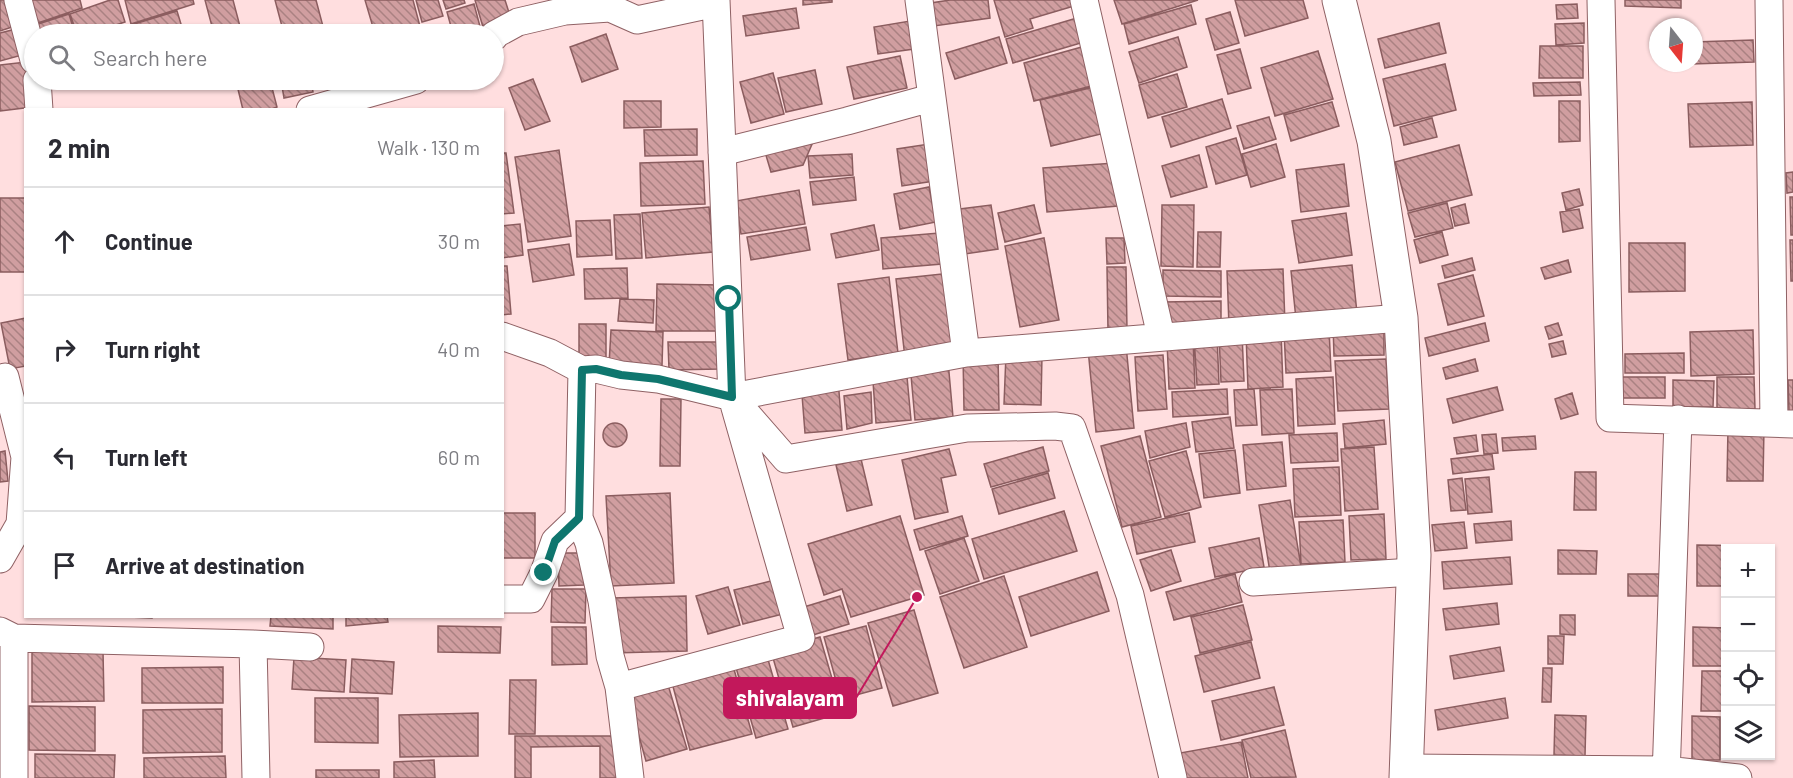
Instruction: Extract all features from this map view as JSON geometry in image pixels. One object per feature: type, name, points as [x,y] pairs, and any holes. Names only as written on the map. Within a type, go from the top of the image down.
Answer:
[{"type":"main road","points":[[1339,0],[1374,141],[1401,318],[1413,572],[1406,773]]},
{"type":"street","points":[[18,0],[24,24]]},
{"type":"street","points":[[919,0],[966,353]]},
{"type":"street","points":[[1084,0],[1161,336]]},
{"type":"street","points":[[1601,0],[1610,418],[1783,424],[1769,0]]},
{"type":"street","points":[[504,30],[518,22],[565,11],[610,8],[637,20],[716,1],[732,397],[801,638],[619,687]]},
{"type":"street","points":[[38,90],[39,108]]},
{"type":"street","points":[[317,108],[381,90]]},
{"type":"street","points":[[722,152],[847,122],[932,98]]},
{"type":"street","points":[[504,337],[550,353],[582,370],[596,369],[621,375],[658,379],[732,397],[966,353],[1401,318]]},
{"type":"street","points":[[582,370],[579,518],[589,543],[602,601],[610,656],[619,687],[630,778]]},
{"type":"street","points":[[10,378],[24,452]]},
{"type":"street","points":[[732,397],[786,459],[967,428],[1055,426],[1072,428],[1130,595],[1173,778]]},
{"type":"street","points":[[1666,774],[1678,419]]},
{"type":"street","points":[[0,559],[20,524],[24,470]]},
{"type":"street","points":[[504,599],[531,599],[544,573],[555,541],[579,518]]},
{"type":"street","points":[[1253,582],[1413,572]]},
{"type":"street","points":[[14,778],[7,634],[310,647]]},
{"type":"street","points":[[253,644],[256,778]]},
{"type":"street","points":[[1406,773],[1666,774],[1738,778]]},
{"type":"building","points":[[0,0],[4,0],[12,27],[0,31]]},
{"type":"building","points":[[27,0],[80,0],[82,8],[35,24]]},
{"type":"building","points":[[110,0],[118,0],[125,22],[74,24],[70,14]]},
{"type":"building","points":[[125,0],[193,0],[194,4],[131,24]]},
{"type":"building","points":[[205,0],[233,0],[239,24],[211,24]]},
{"type":"building","points":[[275,0],[316,0],[322,24],[281,24]]},
{"type":"building","points":[[365,0],[413,0],[419,24],[372,24]]},
{"type":"building","points":[[416,0],[438,0],[443,16],[422,22]]},
{"type":"building","points":[[443,0],[464,0],[465,3],[446,9]]},
{"type":"building","points":[[475,0],[505,0],[511,19],[494,24],[482,24]]},
{"type":"building","points":[[803,0],[832,0],[832,2],[803,5]]},
{"type":"building","points":[[950,0],[988,0],[990,18],[934,26],[931,3]]},
{"type":"building","points":[[994,0],[1072,0],[1074,6],[1030,19],[1033,28],[1005,37]]},
{"type":"building","points":[[1114,0],[1198,0],[1122,24]]},
{"type":"building","points":[[1235,0],[1303,0],[1308,18],[1245,36]]},
{"type":"building","points":[[1625,0],[1681,0],[1681,8],[1625,6]]},
{"type":"building","points":[[474,4],[479,24],[450,24],[447,12]]},
{"type":"building","points":[[1577,4],[1578,18],[1557,19],[1556,5]]},
{"type":"building","points":[[1191,5],[1196,24],[1129,44],[1124,24]]},
{"type":"building","points":[[796,8],[799,28],[746,36],[743,16]]},
{"type":"building","points":[[177,11],[181,24],[134,24]]},
{"type":"building","points":[[1230,12],[1239,43],[1215,50],[1206,19]]},
{"type":"building","points":[[69,14],[72,24],[38,24]]},
{"type":"building","points":[[1077,18],[1084,42],[1013,63],[1006,39]]},
{"type":"building","points":[[910,21],[914,49],[878,54],[874,27]]},
{"type":"building","points":[[1439,23],[1446,53],[1385,68],[1378,39]]},
{"type":"building","points":[[1584,23],[1584,43],[1556,45],[1555,24]]},
{"type":"building","points":[[16,29],[22,55],[0,61],[0,33]]},
{"type":"building","points":[[606,34],[618,69],[582,82],[570,47]]},
{"type":"building","points":[[999,37],[1007,63],[955,79],[946,53]]},
{"type":"building","points":[[1178,37],[1187,67],[1139,83],[1129,52]]},
{"type":"building","points":[[1753,40],[1754,62],[1703,64],[1703,42]]},
{"type":"building","points":[[1089,45],[1099,84],[1034,101],[1024,63]]},
{"type":"building","points":[[1540,46],[1583,46],[1583,78],[1539,78]]},
{"type":"building","points":[[1240,49],[1251,88],[1228,94],[1217,55]]},
{"type":"building","points":[[1318,51],[1333,99],[1275,116],[1261,68]]},
{"type":"building","points":[[900,56],[907,88],[854,99],[847,67]]},
{"type":"building","points":[[24,62],[24,90],[30,90],[32,107],[0,111],[0,65]]},
{"type":"building","points":[[1445,64],[1456,110],[1394,126],[1383,79]]},
{"type":"building","points":[[815,70],[822,104],[786,112],[778,78]]},
{"type":"building","points":[[773,73],[784,114],[751,123],[740,82]]},
{"type":"building","points":[[1177,74],[1187,107],[1148,118],[1139,85]]},
{"type":"building","points":[[533,79],[550,121],[525,130],[509,88]]},
{"type":"building","points":[[1580,82],[1581,95],[1534,96],[1533,83]]},
{"type":"building","points":[[1094,87],[1105,133],[1051,146],[1040,100]]},
{"type":"building","points":[[238,90],[273,90],[277,107],[243,108]]},
{"type":"building","points":[[283,90],[313,90],[313,92],[284,98]]},
{"type":"building","points":[[337,90],[352,90],[338,94]]},
{"type":"building","points":[[1222,99],[1231,128],[1171,147],[1162,117]]},
{"type":"building","points":[[624,101],[661,101],[661,127],[624,128]]},
{"type":"building","points":[[1559,101],[1580,101],[1580,141],[1559,142]]},
{"type":"building","points":[[1332,102],[1339,126],[1291,141],[1284,115]]},
{"type":"building","points":[[1752,102],[1753,145],[1690,147],[1688,104]]},
{"type":"building","points":[[1269,117],[1276,139],[1244,149],[1237,126]]},
{"type":"building","points":[[1432,118],[1437,137],[1404,145],[1400,127]]},
{"type":"building","points":[[697,129],[697,155],[645,156],[644,130]]},
{"type":"building","points":[[816,135],[803,165],[771,172],[765,152]]},
{"type":"building","points":[[1236,138],[1247,175],[1216,184],[1206,147]]},
{"type":"building","points":[[929,144],[934,181],[902,186],[897,149]]},
{"type":"building","points":[[1276,144],[1285,177],[1251,187],[1242,154]]},
{"type":"building","points":[[1459,145],[1472,195],[1408,211],[1395,162]]},
{"type":"building","points":[[559,150],[571,236],[528,242],[515,157]]},
{"type":"building","points":[[504,153],[506,153],[514,213],[504,214]]},
{"type":"building","points":[[852,154],[853,175],[810,178],[808,156]]},
{"type":"building","points":[[1199,155],[1207,187],[1171,197],[1162,166]]},
{"type":"building","points":[[703,161],[705,204],[641,206],[640,163]]},
{"type":"building","points":[[1115,163],[1118,206],[1047,212],[1043,168]]},
{"type":"building","points":[[1344,164],[1349,206],[1301,212],[1296,170]]},
{"type":"building","points":[[1793,172],[1793,192],[1787,193],[1786,173]]},
{"type":"building","points":[[854,177],[856,200],[813,205],[810,182]]},
{"type":"building","points":[[929,187],[936,222],[900,229],[894,194]]},
{"type":"building","points":[[1579,189],[1583,205],[1566,210],[1562,193]]},
{"type":"building","points":[[799,190],[805,224],[741,234],[736,201]]},
{"type":"building","points":[[1790,197],[1793,197],[1793,235],[1791,235]]},
{"type":"building","points":[[0,198],[24,198],[24,272],[0,272]]},
{"type":"building","points":[[1447,203],[1453,228],[1415,237],[1408,213]]},
{"type":"building","points":[[1465,204],[1469,223],[1455,226],[1451,208]]},
{"type":"building","points":[[991,205],[998,249],[958,255],[952,210]]},
{"type":"building","points":[[1034,205],[1041,233],[1005,242],[998,213]]},
{"type":"building","points":[[1162,205],[1194,205],[1193,267],[1161,266]]},
{"type":"building","points":[[709,207],[713,252],[646,258],[642,213]]},
{"type":"building","points":[[1579,209],[1583,228],[1563,232],[1560,212]]},
{"type":"building","points":[[1346,213],[1352,255],[1299,263],[1292,221]]},
{"type":"building","points":[[640,214],[642,258],[616,259],[614,215]]},
{"type":"building","points":[[610,220],[612,255],[577,257],[576,221]]},
{"type":"building","points":[[520,224],[523,255],[504,258],[504,226]]},
{"type":"building","points":[[874,225],[879,250],[836,258],[831,234]]},
{"type":"building","points":[[806,227],[810,250],[751,260],[747,237]]},
{"type":"building","points":[[1198,232],[1221,232],[1220,267],[1197,267]]},
{"type":"building","points":[[1442,232],[1448,255],[1420,263],[1414,240]]},
{"type":"building","points":[[939,233],[942,264],[883,269],[881,238]]},
{"type":"building","points":[[1044,238],[1059,320],[1020,327],[1005,246]]},
{"type":"building","points":[[1106,238],[1124,238],[1125,263],[1107,264]]},
{"type":"building","points":[[1790,240],[1793,240],[1793,281],[1791,281]]},
{"type":"building","points":[[1629,243],[1685,243],[1685,291],[1629,292]]},
{"type":"building","points":[[569,244],[574,275],[533,282],[528,250]]},
{"type":"building","points":[[1472,258],[1475,270],[1445,278],[1442,266]]},
{"type":"building","points":[[1568,260],[1571,272],[1545,279],[1541,268]]},
{"type":"building","points":[[1352,265],[1357,313],[1296,319],[1291,271]]},
{"type":"building","points":[[504,266],[507,266],[511,314],[504,315]]},
{"type":"building","points":[[1107,267],[1126,267],[1127,330],[1108,331]]},
{"type":"building","points":[[627,268],[628,298],[585,299],[584,269]]},
{"type":"building","points":[[1283,269],[1285,324],[1229,326],[1227,271]]},
{"type":"building","points":[[1163,270],[1221,271],[1221,297],[1163,296]]},
{"type":"building","points":[[951,273],[959,351],[905,358],[896,279]]},
{"type":"building","points":[[1473,275],[1484,316],[1448,325],[1438,284]]},
{"type":"building","points":[[889,277],[898,353],[848,360],[838,284]]},
{"type":"building","points":[[657,284],[721,285],[721,331],[656,331]]},
{"type":"building","points":[[620,299],[654,300],[653,323],[618,321]]},
{"type":"building","points":[[1221,301],[1221,328],[1164,329],[1163,302]]},
{"type":"building","points":[[24,318],[24,366],[10,369],[1,323]]},
{"type":"building","points":[[1485,323],[1489,341],[1429,356],[1425,338]]},
{"type":"building","points":[[1558,323],[1562,335],[1549,339],[1545,327]]},
{"type":"building","points":[[579,324],[606,324],[606,362],[579,362]]},
{"type":"building","points":[[1333,324],[1384,324],[1384,355],[1334,356]]},
{"type":"building","points":[[1329,329],[1331,371],[1286,373],[1284,331]]},
{"type":"building","points":[[611,330],[663,332],[662,366],[609,365]]},
{"type":"building","points":[[1753,330],[1754,374],[1691,376],[1690,332]]},
{"type":"building","points":[[1281,331],[1283,387],[1248,389],[1246,333]]},
{"type":"building","points":[[1242,333],[1244,381],[1221,382],[1219,334]]},
{"type":"building","points":[[1217,335],[1219,384],[1197,385],[1194,336]]},
{"type":"building","points":[[1193,339],[1195,388],[1169,389],[1167,341]]},
{"type":"building","points":[[1563,341],[1566,354],[1552,357],[1549,344]]},
{"type":"building","points":[[668,342],[719,342],[719,369],[669,370]]},
{"type":"building","points":[[1126,345],[1134,428],[1096,432],[1088,349]]},
{"type":"building","points":[[1684,353],[1684,373],[1625,373],[1625,354]]},
{"type":"building","points":[[963,354],[998,354],[999,410],[964,410]]},
{"type":"building","points":[[1006,354],[1042,355],[1041,405],[1004,404]]},
{"type":"building","points":[[1163,355],[1167,409],[1138,411],[1135,357]]},
{"type":"building","points":[[1386,359],[1389,409],[1338,411],[1335,361]]},
{"type":"building","points":[[1475,359],[1478,371],[1446,379],[1443,368]]},
{"type":"building","points":[[948,361],[953,417],[915,420],[910,364]]},
{"type":"building","points":[[906,366],[911,420],[876,423],[872,368]]},
{"type":"building","points":[[1333,377],[1335,424],[1298,426],[1296,379]]},
{"type":"building","points":[[1616,377],[1665,377],[1665,398],[1616,398]]},
{"type":"building","points":[[1717,377],[1754,377],[1755,409],[1717,409]]},
{"type":"building","points":[[838,379],[842,430],[805,433],[801,382]]},
{"type":"building","points":[[1673,380],[1714,381],[1713,407],[1673,407]]},
{"type":"building","points":[[1788,380],[1793,380],[1793,411],[1789,412]]},
{"type":"building","points":[[1497,387],[1503,410],[1453,423],[1447,399]]},
{"type":"building","points":[[1227,389],[1228,414],[1173,417],[1172,392]]},
{"type":"building","points":[[1254,389],[1257,425],[1236,426],[1234,390]]},
{"type":"building","points":[[1292,389],[1294,433],[1262,435],[1260,390]]},
{"type":"building","points":[[871,392],[872,423],[847,429],[844,396]]},
{"type":"building","points":[[1572,393],[1578,414],[1561,419],[1555,399]]},
{"type":"building","points":[[661,399],[681,399],[680,466],[660,466]]},
{"type":"building","points":[[1230,417],[1234,448],[1196,452],[1192,422]]},
{"type":"building","points":[[1384,420],[1386,444],[1345,448],[1343,424]]},
{"type":"building","points":[[615,423],[624,426],[627,435],[624,444],[615,447],[606,444],[603,435],[606,426]]},
{"type":"building","points":[[1186,423],[1190,447],[1150,458],[1145,431]]},
{"type":"building","points":[[1728,428],[1764,428],[1763,481],[1727,481]]},
{"type":"building","points":[[1337,433],[1338,461],[1291,463],[1289,435]]},
{"type":"building","points":[[1496,434],[1498,453],[1484,454],[1482,435]]},
{"type":"building","points":[[1476,435],[1478,451],[1457,454],[1454,438]]},
{"type":"building","points":[[1140,436],[1161,517],[1122,527],[1101,446]]},
{"type":"building","points":[[1535,436],[1536,449],[1503,451],[1502,438]]},
{"type":"building","points":[[1282,442],[1286,486],[1247,490],[1243,445]]},
{"type":"building","points":[[1043,447],[1049,471],[991,487],[984,464]]},
{"type":"building","points":[[1374,447],[1378,509],[1345,511],[1341,449]]},
{"type":"building","points":[[949,449],[956,475],[941,478],[948,512],[915,519],[902,460]]},
{"type":"building","points":[[1235,450],[1240,493],[1204,498],[1199,454]]},
{"type":"building","points":[[5,451],[8,481],[0,482],[0,452]]},
{"type":"building","points":[[1186,451],[1201,507],[1165,517],[1149,461]]},
{"type":"building","points":[[1492,454],[1494,469],[1453,474],[1451,459]]},
{"type":"building","points":[[861,459],[872,505],[847,511],[836,465]]},
{"type":"building","points":[[1339,467],[1341,515],[1295,517],[1293,469]]},
{"type":"building","points":[[1575,472],[1596,472],[1596,510],[1574,510]]},
{"type":"building","points":[[1048,473],[1055,498],[999,514],[992,489]]},
{"type":"building","points":[[1489,477],[1492,512],[1468,514],[1465,479]]},
{"type":"building","points":[[1462,478],[1466,510],[1451,511],[1448,480]]},
{"type":"building","points":[[670,493],[674,583],[611,586],[606,496]]},
{"type":"building","points":[[1290,500],[1301,567],[1270,572],[1259,505]]},
{"type":"building","points":[[1064,511],[1077,551],[984,579],[972,539]]},
{"type":"building","points":[[504,513],[535,513],[535,558],[504,558]]},
{"type":"building","points":[[1189,513],[1195,542],[1137,554],[1131,526]]},
{"type":"building","points":[[1384,514],[1386,559],[1351,560],[1349,516]]},
{"type":"building","points":[[900,516],[924,595],[851,617],[842,589],[824,595],[808,544]]},
{"type":"building","points":[[962,516],[968,536],[920,550],[914,530]]},
{"type":"building","points":[[1343,520],[1345,562],[1301,564],[1299,522]]},
{"type":"building","points":[[1511,521],[1512,540],[1476,543],[1474,524]]},
{"type":"building","points":[[1464,522],[1467,548],[1435,551],[1432,525]]},
{"type":"building","points":[[964,538],[979,581],[940,594],[925,551]]},
{"type":"building","points":[[1259,538],[1264,567],[1215,577],[1209,548]]},
{"type":"building","points":[[1697,545],[1721,545],[1721,586],[1697,586]]},
{"type":"building","points":[[1171,550],[1181,581],[1151,591],[1140,560]]},
{"type":"building","points":[[1558,550],[1597,551],[1596,574],[1558,574]]},
{"type":"building","points":[[558,553],[582,553],[584,585],[559,586]]},
{"type":"building","points":[[1510,557],[1512,584],[1444,589],[1442,562]]},
{"type":"building","points":[[1097,572],[1109,611],[1031,636],[1019,597]]},
{"type":"building","points":[[1235,574],[1242,602],[1174,620],[1166,592]]},
{"type":"building","points":[[1628,574],[1664,574],[1663,596],[1628,596]]},
{"type":"building","points":[[1004,576],[1027,647],[964,668],[940,597]]},
{"type":"building","points":[[775,580],[783,614],[743,624],[734,590]]},
{"type":"building","points":[[728,587],[740,625],[708,634],[696,596]]},
{"type":"building","points":[[552,589],[586,589],[585,623],[551,622]]},
{"type":"building","points":[[686,596],[687,651],[613,653],[612,598]]},
{"type":"building","points":[[840,596],[849,624],[803,638],[794,610]]},
{"type":"building","points":[[1497,603],[1499,624],[1446,630],[1443,609]]},
{"type":"building","points":[[1243,605],[1252,640],[1200,653],[1191,617]]},
{"type":"building","points":[[914,610],[938,693],[893,706],[868,623]]},
{"type":"building","points":[[1560,615],[1575,615],[1575,635],[1560,634]]},
{"type":"building","points":[[271,618],[333,618],[333,629],[270,626]]},
{"type":"building","points":[[346,618],[387,618],[388,622],[346,626]]},
{"type":"building","points":[[438,626],[501,627],[500,653],[438,652]]},
{"type":"building","points":[[866,626],[882,688],[841,699],[824,637]]},
{"type":"building","points":[[552,627],[586,627],[587,664],[552,665]]},
{"type":"building","points":[[1693,627],[1721,628],[1721,666],[1693,666]]},
{"type":"building","points":[[1548,636],[1564,636],[1563,664],[1548,664]]},
{"type":"building","points":[[820,637],[842,713],[793,727],[771,651]]},
{"type":"building","points":[[1251,642],[1260,678],[1204,692],[1195,656]]},
{"type":"building","points":[[1500,647],[1504,671],[1454,679],[1450,656]]},
{"type":"building","points":[[32,651],[103,651],[104,701],[32,702]]},
{"type":"building","points":[[767,656],[788,729],[756,738],[735,664]]},
{"type":"building","points":[[294,657],[346,660],[344,692],[292,689]]},
{"type":"building","points":[[352,659],[394,662],[392,694],[350,692]]},
{"type":"building","points":[[732,662],[752,734],[690,750],[671,679]]},
{"type":"building","points":[[223,667],[223,703],[142,703],[142,668]]},
{"type":"building","points":[[1543,668],[1552,668],[1551,702],[1542,702]]},
{"type":"building","points":[[1702,671],[1721,671],[1721,711],[1701,711]]},
{"type":"building","points":[[666,678],[687,749],[646,761],[626,690]]},
{"type":"building","points":[[510,680],[536,680],[535,734],[509,734]]},
{"type":"building","points":[[1274,687],[1284,725],[1221,740],[1212,701]]},
{"type":"building","points":[[315,698],[378,698],[378,743],[315,742]]},
{"type":"building","points":[[1505,698],[1508,718],[1438,730],[1435,710]]},
{"type":"building","points":[[29,706],[95,707],[95,751],[29,750]]},
{"type":"building","points":[[222,709],[222,752],[143,753],[143,710]]},
{"type":"building","points":[[478,713],[478,756],[400,757],[399,715]]},
{"type":"building","points":[[1555,715],[1586,716],[1585,756],[1554,755]]},
{"type":"building","points":[[1692,716],[1720,717],[1720,760],[1692,760]]},
{"type":"building","points":[[1285,730],[1296,777],[1251,778],[1242,740]]},
{"type":"building","points":[[515,736],[618,736],[618,778],[600,778],[600,746],[531,747],[531,778],[515,778]]},
{"type":"building","points":[[1241,742],[1248,778],[1185,778],[1180,753]]},
{"type":"building","points":[[35,754],[115,755],[114,778],[35,778]]},
{"type":"building","points":[[225,756],[226,778],[144,778],[144,758]]},
{"type":"building","points":[[434,760],[435,778],[394,778],[394,762]]},
{"type":"building","points":[[316,770],[379,770],[379,778],[316,778]]},
{"type":"place","name":"shivalayam","points":[[917,597]]},
{"type":"route","points":[[544,573],[555,541],[579,518],[582,370],[596,369],[621,375],[658,379],[732,397],[729,299]]}]
